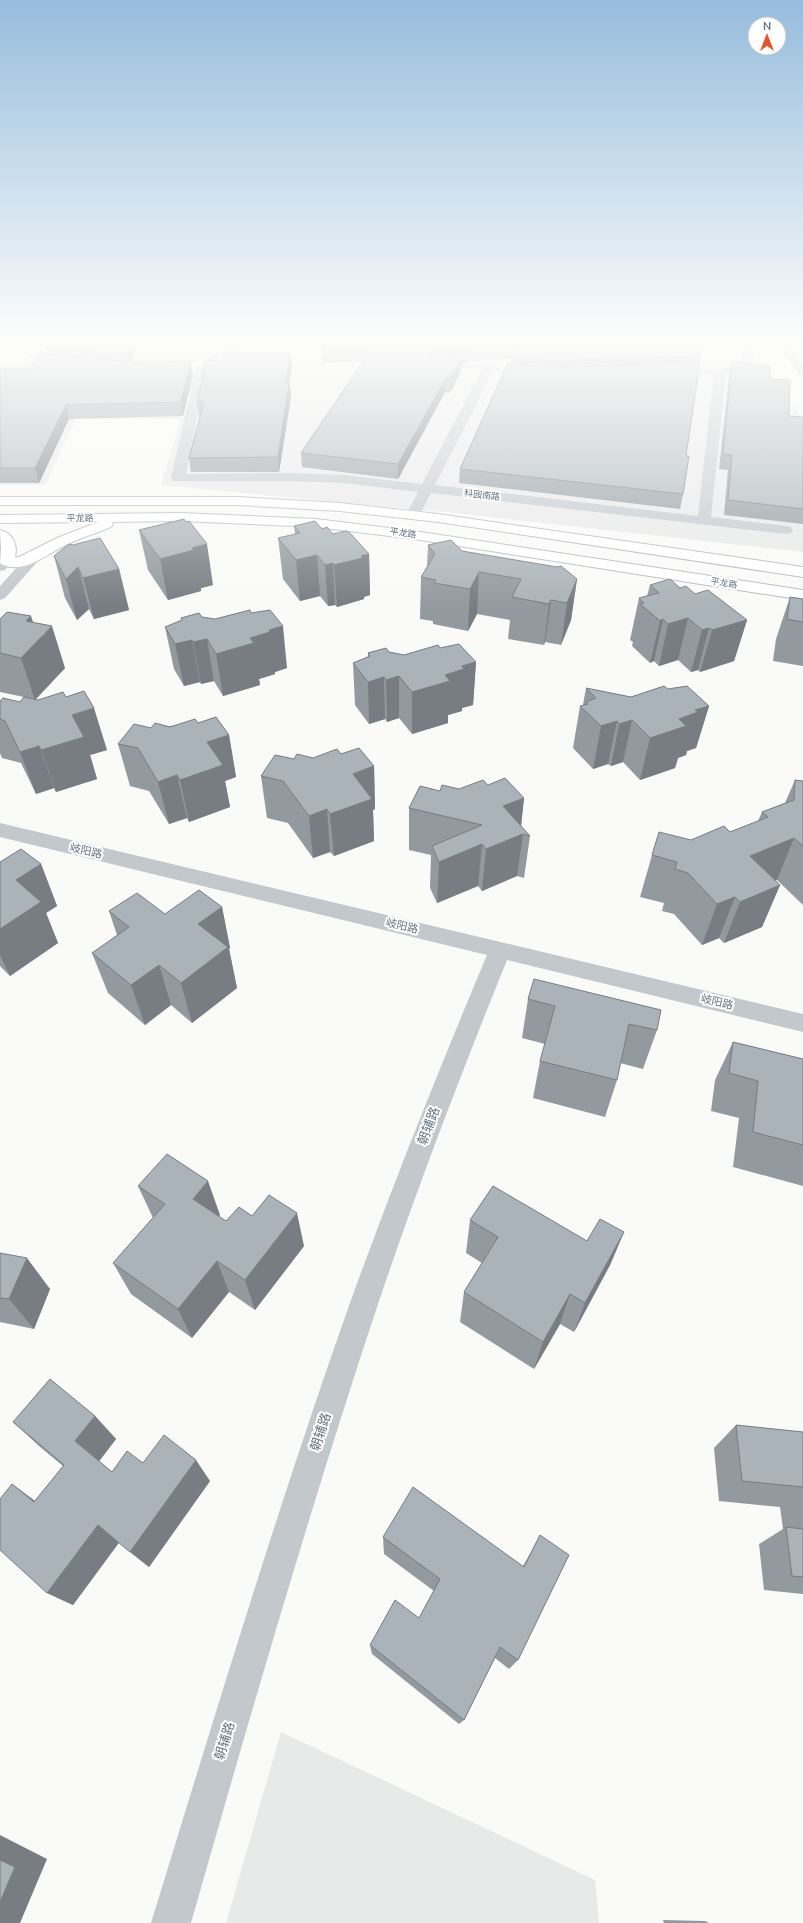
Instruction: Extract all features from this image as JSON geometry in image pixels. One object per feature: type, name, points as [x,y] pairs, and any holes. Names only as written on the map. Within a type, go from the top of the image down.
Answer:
[{"type":"main road","name":"平龙路","points":[[0,501],[237,501],[340,507],[413,515],[803,572]]},
{"type":"main road","name":"平龙路","points":[[0,519],[145,518],[271,520],[360,528],[803,595]]},
{"type":"main road","points":[[3,564],[21,562],[34,557],[62,541],[94,527],[145,518]]},
{"type":"main road","points":[[0,534],[8,542],[10,550],[3,564]]},
{"type":"street","name":"科园南路","points":[[187,428],[178,478],[292,477],[344,479],[786,530]]},
{"type":"street","points":[[413,515],[458,428]]},
{"type":"street","points":[[704,521],[714,428]]},
{"type":"street","points":[[0,595],[34,557]]},
{"type":"street","name":"岐阳路","points":[[0,830],[803,1023]]},
{"type":"street","name":"朝辅路","points":[[171,1923],[257,1633],[332,1397],[396,1214],[451,1068],[500,950]]},
{"type":"shaded area","points":[[0,428],[72,428],[45,485],[0,485]]},
{"type":"shaded area","points":[[178,428],[803,428],[803,552],[454,513],[161,485]]},
{"type":"shaded area","points":[[281,1732],[595,1880],[599,1923],[226,1923]]},
{"type":"building","points":[[0,428],[55,428],[35,468],[0,468]]},
{"type":"building","points":[[197,428],[282,428],[278,457],[189,458]]},
{"type":"building","points":[[318,428],[418,428],[398,464],[301,453]]},
{"type":"building","points":[[479,428],[690,428],[686,456],[689,456],[683,494],[460,469]]},
{"type":"building","points":[[726,428],[803,428],[803,509],[728,500],[732,455],[723,454]]},
{"type":"building","points":[[184,519],[186,522],[189,521],[207,544],[192,548],[194,550],[160,559],[139,530]]},
{"type":"building","points":[[315,521],[322,529],[327,527],[333,534],[346,531],[350,533],[369,554],[361,556],[363,558],[334,565],[333,563],[325,565],[317,555],[296,560],[278,538],[300,533],[294,526]]},
{"type":"building","points":[[100,538],[119,569],[83,578],[78,567],[66,579],[54,556],[69,544],[73,545]]},
{"type":"building","points":[[451,540],[462,551],[557,567],[561,566],[577,579],[567,603],[551,600],[549,604],[512,597],[521,579],[479,572],[470,589],[434,583],[436,580],[421,577],[435,554],[428,545]]},
{"type":"building","points":[[670,579],[680,588],[686,586],[695,594],[708,590],[747,620],[712,630],[709,628],[702,630],[688,618],[668,624],[663,619],[660,621],[640,604],[644,603],[639,598],[659,593],[650,585]]},
{"type":"building","points":[[790,597],[803,599],[803,622],[787,619]]},
{"type":"building","points":[[250,610],[251,613],[270,610],[283,626],[250,638],[254,643],[216,654],[207,639],[193,642],[192,640],[175,644],[165,627],[182,620],[181,618],[199,613],[202,617],[215,619]]},
{"type":"building","points":[[7,612],[31,616],[26,621],[52,626],[21,658],[0,653],[0,619]]},
{"type":"building","points":[[459,644],[476,662],[462,666],[464,669],[445,675],[450,681],[412,692],[399,676],[386,680],[384,677],[368,682],[353,663],[370,656],[368,653],[386,648],[389,652],[404,655],[438,645],[440,648]]},
{"type":"building","points":[[664,686],[668,689],[687,686],[709,706],[695,710],[698,712],[679,719],[686,726],[650,738],[632,720],[619,724],[617,721],[601,726],[580,706],[588,704],[586,702],[596,698],[586,688],[631,697]]},
{"type":"building","points":[[84,691],[94,708],[72,715],[84,737],[41,750],[39,746],[20,752],[5,721],[0,719],[0,701],[3,698],[20,702],[24,697],[38,700],[63,692],[66,697]]},
{"type":"building","points":[[216,717],[229,735],[207,742],[223,765],[180,780],[177,775],[158,782],[138,748],[118,744],[134,724],[151,728],[155,723],[170,727],[195,719],[198,723]]},
{"type":"building","points":[[359,748],[374,766],[353,774],[372,799],[330,814],[327,809],[309,816],[283,781],[261,776],[275,755],[294,759],[297,754],[313,758],[337,749],[341,754]]},
{"type":"building","points":[[505,778],[524,798],[503,806],[530,836],[523,834],[486,849],[482,844],[439,862],[432,846],[482,825],[409,808],[420,786],[440,791],[442,785],[459,789],[483,780],[488,785]]},
{"type":"building","points":[[795,780],[803,781],[803,846],[794,838],[750,856],[780,885],[740,902],[735,897],[717,904],[688,873],[675,869],[677,862],[652,855],[659,832],[691,840],[724,826],[730,832],[768,817],[762,812],[794,800]]},
{"type":"building","points":[[21,849],[41,864],[16,880],[41,902],[0,929],[0,862]]},
{"type":"building","points":[[199,890],[222,907],[198,924],[228,947],[181,983],[159,965],[131,985],[92,953],[129,927],[109,911],[137,893],[165,914]]},
{"type":"building","points":[[534,979],[661,1010],[657,1030],[629,1024],[617,1080],[540,1061],[555,1006],[528,999]]},
{"type":"building","points":[[733,1042],[803,1059],[803,1145],[753,1132],[758,1081],[729,1073]]},
{"type":"building","points":[[167,1154],[208,1181],[193,1199],[226,1221],[239,1207],[252,1216],[269,1195],[297,1213],[245,1280],[217,1261],[178,1309],[113,1263],[165,1204],[138,1186]]},
{"type":"building","points":[[493,1186],[587,1241],[600,1219],[624,1232],[585,1303],[570,1294],[543,1342],[464,1292],[498,1237],[470,1220]]},
{"type":"building","points":[[0,1253],[27,1258],[9,1299],[0,1298]]},
{"type":"building","points":[[50,1379],[95,1416],[75,1441],[112,1472],[127,1451],[143,1463],[164,1435],[196,1460],[130,1552],[98,1525],[47,1593],[0,1550],[0,1499],[12,1484],[34,1502],[64,1465],[13,1422]]},
{"type":"building","points":[[736,1425],[803,1432],[803,1487],[742,1481]]},
{"type":"building","points":[[413,1487],[524,1567],[540,1535],[569,1555],[518,1660],[500,1647],[464,1720],[370,1645],[395,1600],[419,1618],[440,1579],[383,1537]]},
{"type":"building","points":[[786,1527],[803,1529],[803,1577],[792,1576]]},
{"type":"building","points":[[0,1860],[15,1867],[0,1902]]}]
